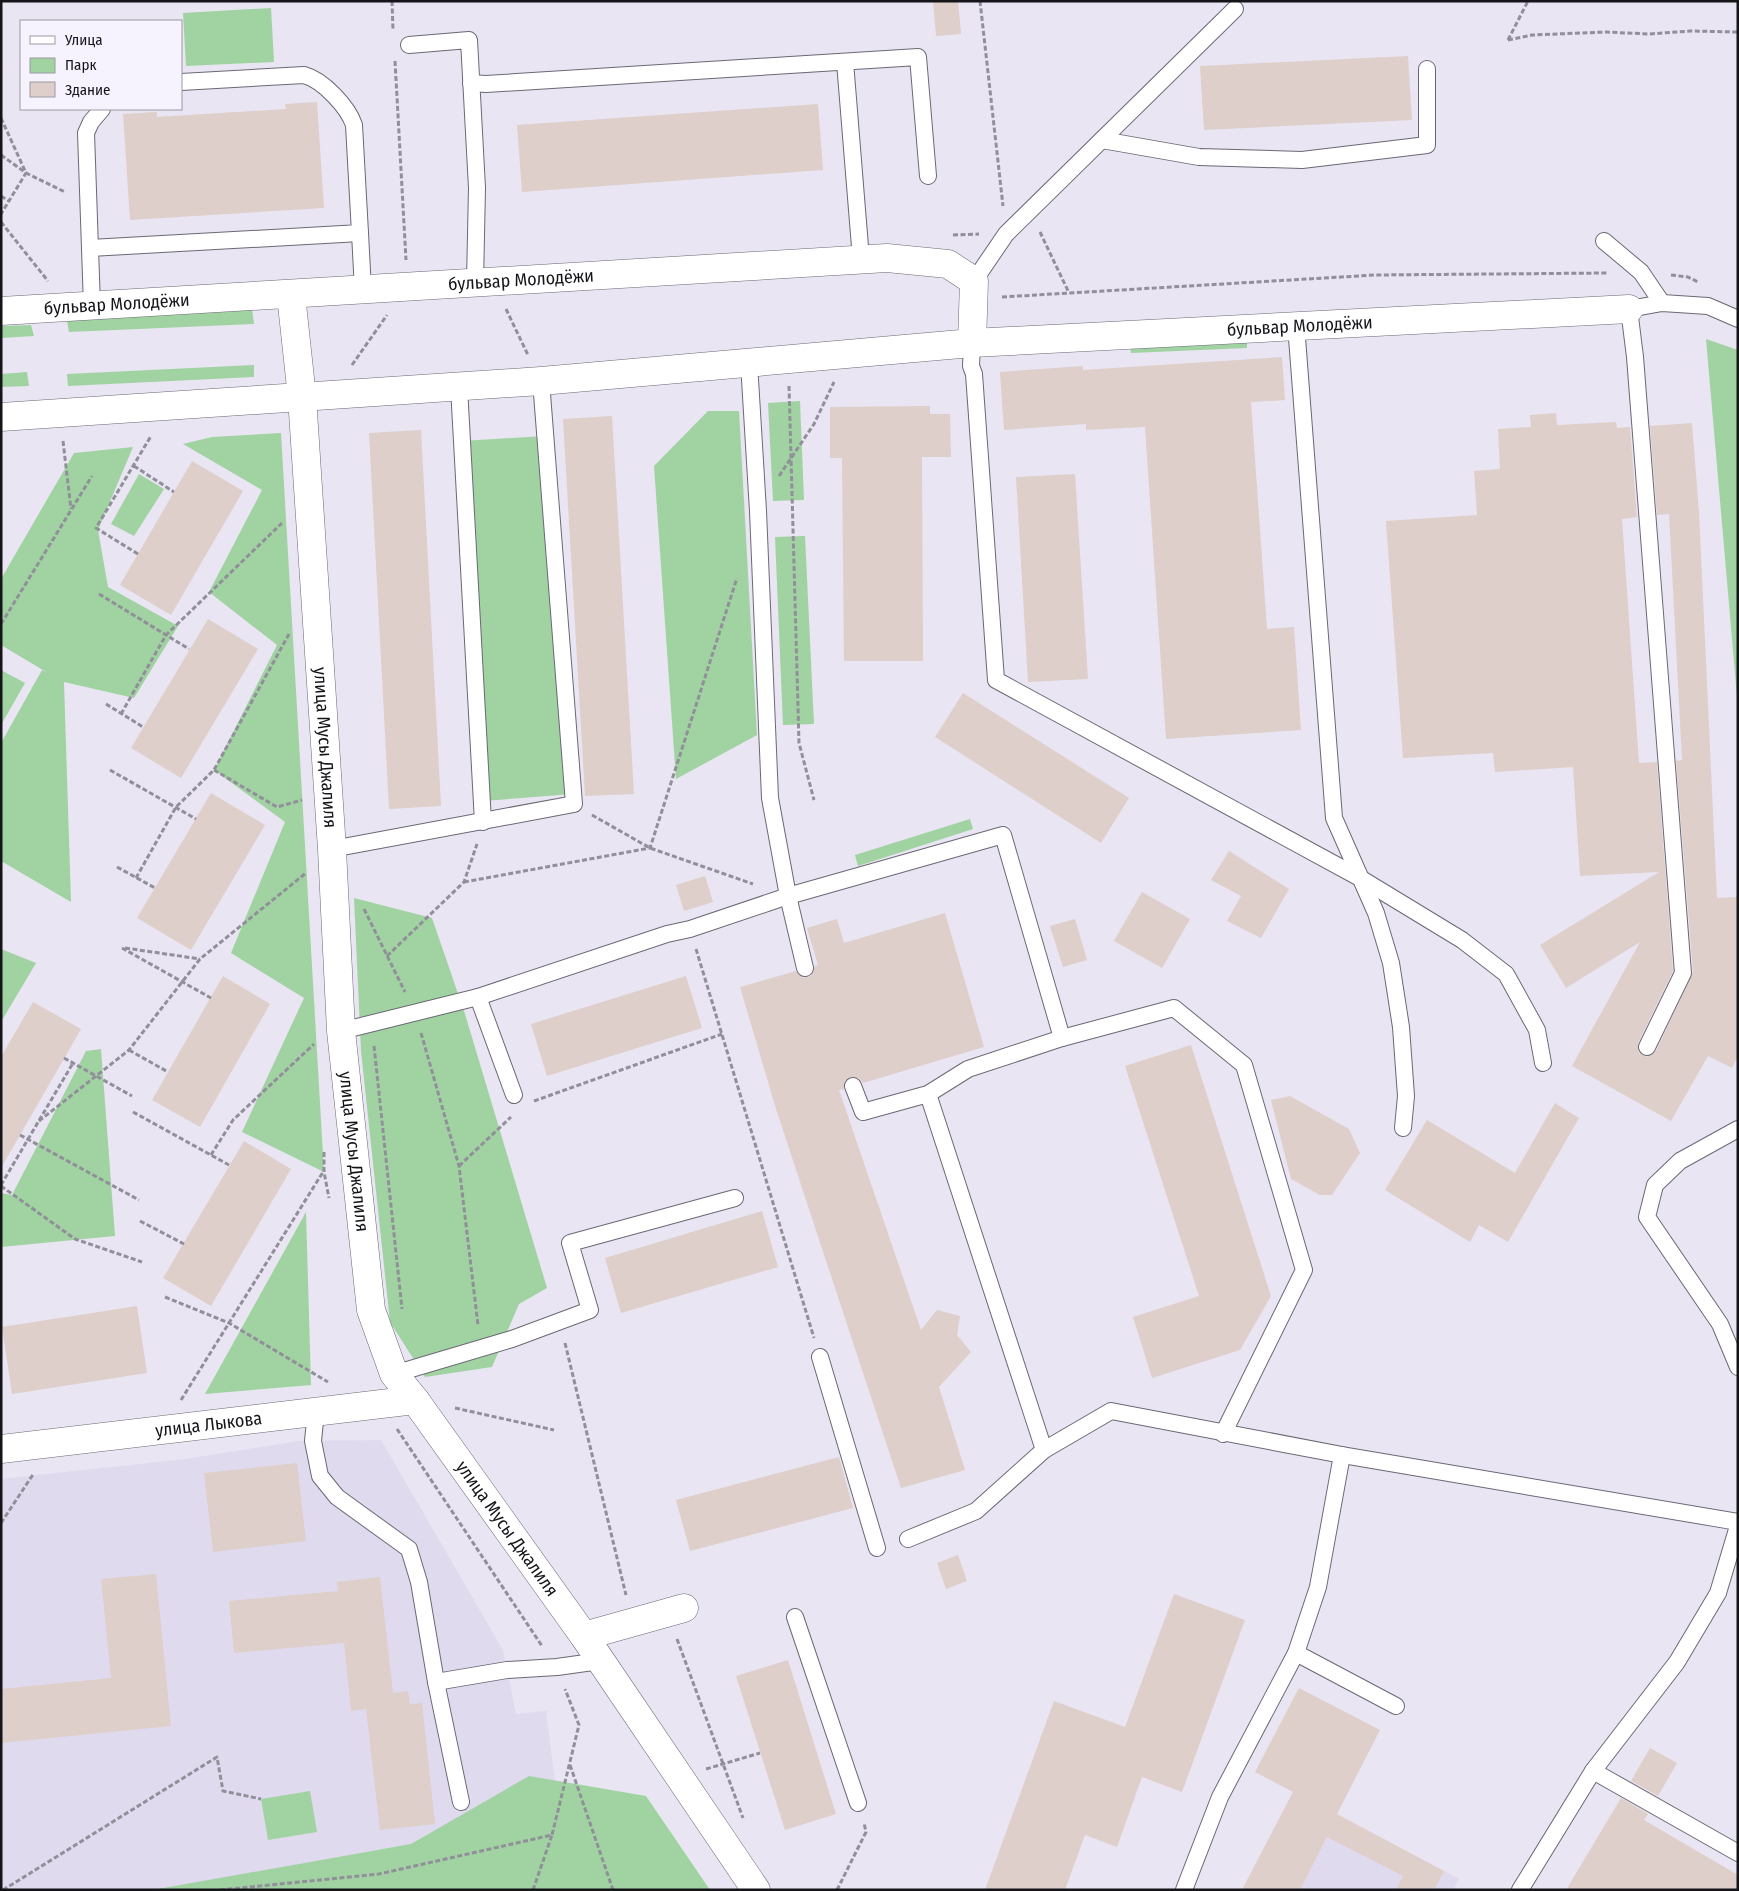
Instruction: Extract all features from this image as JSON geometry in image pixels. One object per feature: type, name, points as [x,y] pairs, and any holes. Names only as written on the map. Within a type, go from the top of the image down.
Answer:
[{"type":"street","name":"бульвар Молодёжи","points":[[1,311],[887,258],[948,264],[974,290]]},
{"type":"street","points":[[972,343],[974,290]]},
{"type":"street","name":"улица Мусы Джалиля","points":[[292,295],[302,397],[332,850],[340,1031],[371,1310],[394,1374],[584,1636],[756,1890]]},
{"type":"street","name":"бульвар Молодёжи","points":[[1,417],[541,380],[972,343],[1628,308]]},
{"type":"street","name":"улица Лыкова","points":[[1,1449],[414,1400]]},
{"type":"street","points":[[584,1636],[676,1610]]},
{"type":"lane","points":[[974,290],[1006,234],[1236,9]]},
{"type":"lane","points":[[401,48],[469,40],[477,188],[475,282]]},
{"type":"lane","points":[[471,83],[486,84],[918,57],[928,176]]},
{"type":"lane","points":[[845,62],[861,259]]},
{"type":"lane","points":[[1102,140],[1200,157],[1292,159],[1427,145],[1427,69]]},
{"type":"lane","points":[[182,82],[304,75],[322,83],[349,115],[354,125],[363,290]]},
{"type":"lane","points":[[92,306],[86,133],[90,122],[101,110]]},
{"type":"lane","points":[[90,248],[360,233]]},
{"type":"lane","points":[[1604,241],[1641,272],[1662,303]]},
{"type":"lane","points":[[1647,1047],[1683,974],[1635,357],[1628,308],[1662,303],[1708,306],[1738,319]]},
{"type":"lane","points":[[1296,325],[1334,818],[1376,913],[1391,963],[1401,1027],[1406,1096],[1403,1128]]},
{"type":"lane","points":[[972,343],[972,366],[996,680],[1360,878],[1462,940],[1506,974],[1537,1030],[1543,1063]]},
{"type":"lane","points":[[749,363],[758,511],[770,798],[788,896],[806,968]]},
{"type":"lane","points":[[332,850],[574,804],[541,380]]},
{"type":"lane","points":[[459,386],[484,822]]},
{"type":"lane","points":[[340,1031],[478,997],[788,896],[1003,835],[1062,1038]]},
{"type":"lane","points":[[478,997],[516,1103]]},
{"type":"lane","points":[[853,1086],[863,1112],[928,1094],[968,1069],[1062,1038],[1174,1008],[1244,1065],[1304,1270],[1223,1434]]},
{"type":"lane","points":[[928,1094],[1044,1450]]},
{"type":"lane","points":[[1738,1129],[1680,1161],[1655,1185],[1647,1217],[1720,1324],[1738,1367]]},
{"type":"lane","points":[[394,1374],[480,1348],[590,1310],[570,1243],[735,1198]]},
{"type":"lane","points":[[820,1357],[877,1548]]},
{"type":"lane","points":[[316,1411],[313,1441],[320,1476],[337,1497],[409,1549],[419,1582],[436,1682],[461,1802]]},
{"type":"lane","points":[[908,1539],[976,1511],[1044,1450],[1111,1411],[1223,1434],[1738,1522]]},
{"type":"lane","points":[[1184,1890],[1220,1797],[1296,1653],[1318,1587],[1342,1455]]},
{"type":"lane","points":[[1520,1890],[1593,1771],[1677,1662],[1718,1593],[1738,1526]]},
{"type":"lane","points":[[795,1617],[858,1803]]},
{"type":"lane","points":[[1296,1653],[1396,1706]]},
{"type":"lane","points":[[436,1682],[507,1670],[557,1667],[600,1660]]},
{"type":"lane","points":[[1593,1771],[1738,1853]]},
{"type":"path","points":[[392,1],[393,31]]},
{"type":"path","points":[[980,1],[1006,234]]},
{"type":"path","points":[[1528,1],[1508,40],[1532,35],[1606,32],[1649,34],[1690,31],[1738,32]]},
{"type":"path","points":[[332,395],[406,288],[401,48]]},
{"type":"path","points":[[1,118],[26,173]]},
{"type":"path","points":[[1,155],[26,173],[88,203]]},
{"type":"path","points":[[1,214],[26,173]]},
{"type":"path","points":[[1,196],[9,201]]},
{"type":"path","points":[[1,222],[53,287]]},
{"type":"path","points":[[1040,232],[1069,293]]},
{"type":"path","points":[[974,290],[1069,293],[1375,275],[1641,272],[1688,277],[1704,285]]},
{"type":"path","points":[[758,511],[792,455],[814,424],[836,379]]},
{"type":"path","points":[[788,382],[792,455],[799,743],[814,800]]},
{"type":"path","points":[[138,554],[96,528],[154,432]]},
{"type":"path","points":[[63,439],[71,509]]},
{"type":"path","points":[[134,466],[174,492]]},
{"type":"path","points":[[1,624],[92,476]]},
{"type":"path","points":[[121,714],[166,635],[288,518]]},
{"type":"path","points":[[650,848],[737,576]]},
{"type":"path","points":[[99,594],[189,650]]},
{"type":"path","points":[[136,878],[176,807],[214,770],[292,629]]},
{"type":"path","points":[[106,704],[143,727]]},
{"type":"path","points":[[110,770],[196,819]]},
{"type":"path","points":[[214,770],[277,808],[311,797]]},
{"type":"path","points":[[574,804],[650,848],[788,896]]},
{"type":"path","points":[[387,956],[464,882],[484,822]]},
{"type":"path","points":[[464,882],[650,848]]},
{"type":"path","points":[[39,1122],[129,1050],[200,959],[332,850]]},
{"type":"path","points":[[117,867],[155,888]]},
{"type":"path","points":[[364,900],[366,928]]},
{"type":"path","points":[[364,909],[415,1014],[459,1166],[480,1348]]},
{"type":"path","points":[[690,929],[820,1357]]},
{"type":"path","points":[[200,959],[122,948],[211,998]]},
{"type":"path","points":[[371,1024],[403,1315]]},
{"type":"path","points":[[211,1155],[233,1120],[323,1036],[340,1031]]},
{"type":"path","points":[[533,1102],[722,1034]]},
{"type":"path","points":[[129,1050],[168,1072]]},
{"type":"path","points":[[64,1058],[132,1096]]},
{"type":"path","points":[[73,1063],[1,1186],[75,1240],[142,1262]]},
{"type":"path","points":[[459,1166],[516,1103]]},
{"type":"path","points":[[133,1112],[229,1165]]},
{"type":"path","points":[[20,1134],[139,1200]]},
{"type":"path","points":[[178,1406],[324,1172]]},
{"type":"path","points":[[140,1221],[184,1244]]},
{"type":"path","points":[[165,1297],[229,1323],[334,1385]]},
{"type":"path","points":[[563,1335],[632,1622]]},
{"type":"path","points":[[449,1401],[459,1416]]},
{"type":"path","points":[[454,1408],[554,1430]]},
{"type":"path","points":[[1,1523],[38,1468]]},
{"type":"path","points":[[676,1610],[743,1819]]},
{"type":"path","points":[[533,1890],[552,1835],[579,1725]]},
{"type":"path","points":[[708,1778],[702,1771],[760,1752]]},
{"type":"path","points":[[3,1890],[217,1757],[223,1790],[262,1800]]},
{"type":"path","points":[[570,1764],[613,1890]]},
{"type":"path","points":[[837,1890],[866,1832],[858,1803]]},
{"type":"path","points":[[220,1890],[379,1874],[552,1835]]},
{"type":"shaded area","points":[[381,1440],[503,1650],[516,1714],[546,1711],[560,1821],[172,1890],[1,1890],[1,1479],[185,1459],[299,1441]]},
{"type":"shaded area","points":[[1293,1792],[1459,1879],[1453,1890],[1242,1890]]},
{"type":"green space","points":[[271,8],[274,62],[186,66],[183,13]]},
{"type":"green space","points":[[252,309],[254,324],[69,332],[67,321]]},
{"type":"green space","points":[[31,325],[34,336],[1,338],[1,326]]},
{"type":"green space","points":[[1247,339],[1247,348],[1131,353],[1130,344]]},
{"type":"green space","points":[[1706,339],[1738,350],[1738,708]]},
{"type":"green space","points":[[254,365],[254,377],[68,386],[67,374]]},
{"type":"green space","points":[[27,372],[29,386],[1,387],[1,374]]},
{"type":"green space","points":[[800,401],[804,500],[773,501],[768,403]]},
{"type":"green space","points":[[708,411],[739,411],[757,735],[676,779],[654,466]]},
{"type":"green space","points":[[281,433],[324,1172],[242,1132],[304,998],[231,953],[285,822],[214,770],[277,645],[209,592],[262,490],[183,444],[212,437]]},
{"type":"green space","points":[[545,436],[573,794],[483,801],[462,441]]},
{"type":"green space","points":[[133,447],[98,530],[108,587],[178,626],[134,698],[64,682],[71,902],[1,861],[1,743],[42,670],[48,673],[1,645],[1,579],[74,453]]},
{"type":"green space","points":[[139,474],[164,489],[134,536],[111,524]]},
{"type":"green space","points":[[805,536],[814,724],[783,725],[775,537]]},
{"type":"green space","points":[[1,670],[25,683],[1,725]]},
{"type":"green space","points":[[970,819],[973,829],[858,866],[855,855]]},
{"type":"green space","points":[[354,898],[432,918],[465,1014],[547,1288],[519,1304],[492,1367],[425,1377],[390,1322],[361,1051]]},
{"type":"green space","points":[[1,949],[36,963],[1,1022]]},
{"type":"green space","points":[[101,1049],[115,1236],[1,1247],[1,1193],[12,1195],[86,1051]]},
{"type":"green space","points":[[306,1212],[311,1385],[205,1394]]},
{"type":"green space","points":[[529,1776],[646,1796],[710,1890],[152,1890],[411,1844]]},
{"type":"green space","points":[[310,1791],[317,1832],[268,1840],[261,1799]]},
{"type":"building","points":[[933,1],[958,1],[961,34],[936,36]]},
{"type":"building","points":[[1408,56],[1412,120],[1204,130],[1200,66]]},
{"type":"building","points":[[317,102],[324,208],[130,220],[123,114],[157,112],[157,117],[286,109],[285,104]]},
{"type":"building","points":[[818,104],[823,170],[522,192],[517,125]]},
{"type":"building","points":[[1282,357],[1285,400],[1251,402],[1267,629],[1294,627],[1301,730],[1166,739],[1145,427],[1086,430],[1086,424],[1004,430],[1000,372],[1083,366],[1083,370]]},
{"type":"building","points":[[930,406],[930,414],[950,414],[951,457],[922,457],[923,661],[844,661],[842,458],[830,458],[830,407]]},
{"type":"building","points":[[1556,413],[1557,425],[1616,422],[1617,428],[1630,427],[1637,517],[1622,519],[1639,763],[1657,762],[1673,971],[1638,1043],[1639,1053],[1647,1057],[1656,1051],[1693,972],[1676,761],[1682,760],[1669,514],[1657,515],[1650,426],[1692,423],[1699,512],[1717,898],[1738,897],[1738,1055],[1732,1068],[1708,1056],[1671,1121],[1572,1066],[1640,942],[1566,988],[1540,945],[1659,872],[1580,876],[1573,767],[1495,772],[1493,753],[1403,758],[1386,521],[1477,515],[1474,471],[1500,469],[1498,429],[1531,427],[1530,415]]},
{"type":"building","points":[[612,416],[634,794],[585,796],[563,419]]},
{"type":"building","points":[[421,430],[441,806],[389,809],[369,433]]},
{"type":"building","points":[[192,461],[243,491],[171,615],[120,585]]},
{"type":"building","points":[[1075,474],[1088,679],[1028,682],[1016,477]]},
{"type":"building","points":[[208,619],[258,649],[181,778],[131,748]]},
{"type":"building","points":[[963,693],[1129,798],[1101,843],[935,737]]},
{"type":"building","points":[[211,793],[265,825],[191,950],[137,918]]},
{"type":"building","points":[[1229,851],[1289,889],[1261,938],[1227,921],[1241,896],[1211,880]]},
{"type":"building","points":[[705,876],[713,902],[684,911],[676,885]]},
{"type":"building","points":[[1142,892],[1190,919],[1162,968],[1114,941]]},
{"type":"building","points":[[945,913],[984,1047],[863,1083],[859,1078],[850,1077],[845,1080],[844,1089],[839,1090],[921,1330],[937,1310],[960,1316],[957,1335],[971,1352],[939,1387],[965,1470],[901,1488],[776,1109],[740,987],[796,971],[803,978],[811,976],[815,966],[818,965],[807,928],[837,919],[844,943]]},
{"type":"building","points":[[1075,919],[1087,960],[1063,967],[1050,926]]},
{"type":"building","points":[[223,976],[270,1004],[200,1127],[152,1100]]},
{"type":"building","points":[[686,976],[702,1028],[547,1076],[531,1024]]},
{"type":"building","points":[[33,1002],[81,1029],[1,1168],[1,1057]]},
{"type":"building","points":[[1191,1045],[1271,1296],[1240,1350],[1152,1378],[1133,1317],[1199,1296],[1125,1066]]},
{"type":"building","points":[[1290,1096],[1349,1129],[1360,1153],[1332,1195],[1320,1195],[1291,1179],[1271,1100]]},
{"type":"building","points":[[1555,1103],[1579,1118],[1508,1242],[1479,1225],[1470,1242],[1385,1190],[1427,1120],[1515,1173]]},
{"type":"building","points":[[244,1141],[291,1169],[211,1306],[163,1278]]},
{"type":"building","points":[[762,1211],[778,1267],[621,1313],[605,1258]]},
{"type":"building","points":[[137,1306],[147,1373],[12,1394],[2,1327]]},
{"type":"building","points":[[839,1457],[853,1508],[690,1551],[676,1500]]},
{"type":"building","points":[[297,1463],[306,1541],[213,1552],[204,1473]]},
{"type":"building","points":[[958,1555],[967,1581],[946,1589],[937,1563]]},
{"type":"building","points":[[156,1574],[171,1726],[1,1743],[1,1689],[111,1678],[101,1579]]},
{"type":"building","points":[[380,1577],[393,1693],[408,1691],[410,1704],[422,1703],[435,1824],[380,1830],[366,1709],[351,1711],[344,1643],[234,1653],[229,1601],[338,1591],[337,1582]]},
{"type":"building","points":[[1174,1594],[1245,1620],[1182,1792],[1142,1777],[1117,1847],[1085,1835],[1065,1890],[985,1890],[1054,1701],[1125,1727]]},
{"type":"building","points":[[788,1660],[836,1814],[785,1830],[736,1676]]},
{"type":"building","points":[[1299,1688],[1380,1730],[1337,1814],[1444,1871],[1434,1890],[1396,1890],[1403,1876],[1327,1837],[1300,1890],[1242,1890],[1293,1792],[1255,1772]]},
{"type":"building","points":[[1650,1748],[1677,1763],[1658,1796],[1631,1781]]},
{"type":"building","points":[[1621,1798],[1648,1814],[1644,1820],[1738,1875],[1738,1890],[1566,1890]]}]
